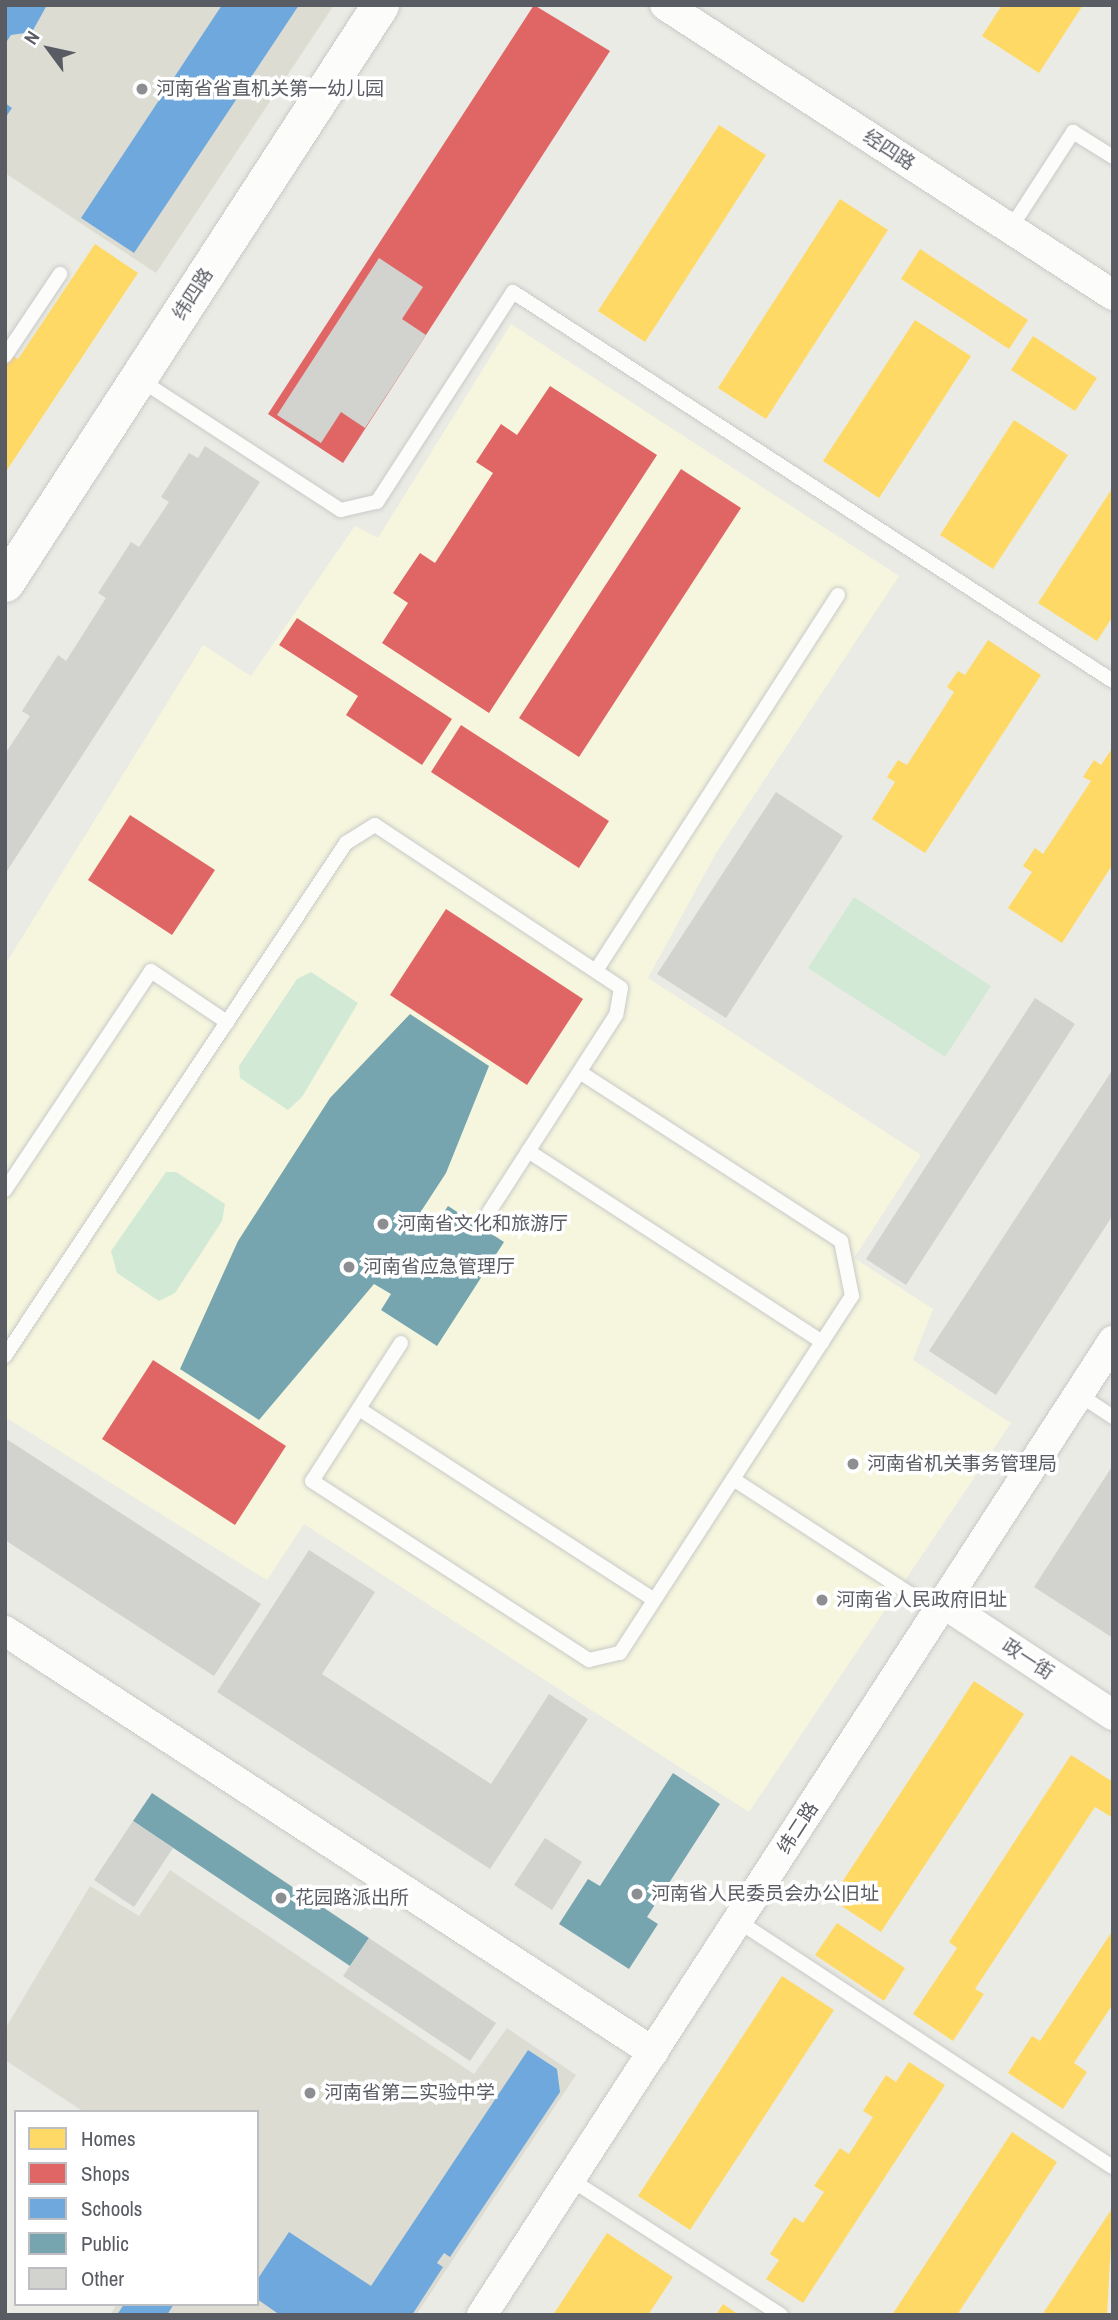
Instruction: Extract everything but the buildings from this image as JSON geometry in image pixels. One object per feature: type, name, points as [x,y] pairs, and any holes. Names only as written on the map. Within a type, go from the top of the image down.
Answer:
[{"type":"street","name":"纬四路","points":[[5,583],[380,5]]},
{"type":"street","name":"经四路","points":[[664,5],[1113,295]]},
{"type":"street","name":"纬二路","points":[[482,2315],[1113,1341]]},
{"type":"street","name":"政一街","points":[[941,1607],[1113,1715]]},
{"type":"street","points":[[5,1631],[653,2052]]},
{"type":"lane","points":[[1010,229],[1073,132],[1113,157]]},
{"type":"lane","points":[[5,356],[60,274]]},
{"type":"lane","points":[[138,379],[341,510],[377,502],[513,292],[1113,681]]},
{"type":"lane","points":[[597,969],[838,595]]},
{"type":"lane","points":[[5,1356],[346,844],[374,825],[597,969],[621,988],[616,1015],[489,1212]]},
{"type":"lane","points":[[5,1190],[151,971],[227,1022]]},
{"type":"lane","points":[[401,1343],[312,1481],[589,1660],[620,1653],[852,1296],[841,1241],[580,1072]]},
{"type":"lane","points":[[528,1152],[822,1342]]},
{"type":"lane","points":[[1078,1394],[1113,1417]]},
{"type":"lane","points":[[359,1409],[654,1600]]},
{"type":"lane","points":[[733,1479],[941,1607]]},
{"type":"lane","points":[[738,1921],[1113,2167]]},
{"type":"lane","points":[[570,2179],[781,2315]]},
{"type":"shaded area","name":"河南省省直机关第一幼儿园","points":[[5,5],[334,5],[156,273],[5,173]]},
{"type":"shaded area","points":[[511,324],[899,576],[716,853],[648,978],[921,1155],[854,1258],[933,1309],[913,1360],[1011,1423],[749,1812],[304,1524],[267,1580],[5,1417],[5,965],[203,645],[251,676],[355,526],[378,538]]},
{"type":"shaded area","points":[[854,897],[991,986],[945,1057],[808,968]]},
{"type":"shaded area","points":[[311,972],[358,1003],[302,1097],[288,1110],[240,1078],[239,1066],[297,979]]},
{"type":"shaded area","points":[[166,1172],[176,1172],[225,1204],[222,1221],[175,1293],[159,1301],[117,1273],[111,1251]]},
{"type":"shaded area","name":"河南省第二实验中学","points":[[170,1870],[474,2074],[507,2028],[576,2075],[416,2315],[110,2315],[116,2306],[259,2306],[259,2110],[81,2110],[5,2060],[5,2029],[90,1886],[139,1916]]},
{"type":"place","name":"河南省省直机关第一幼儿园","points":[[142,89]]},
{"type":"place","name":"河南省文化和旅游厅","points":[[383,1224]]},
{"type":"place","name":"河南省应急管理厅","points":[[349,1267]]},
{"type":"place","name":"河南省机关事务管理局","points":[[853,1464]]},
{"type":"place","name":"河南省人民政府旧址","points":[[822,1600]]},
{"type":"place","name":"河南省人民委员会办公旧址","points":[[637,1894]]},
{"type":"place","name":"花园路派出所","points":[[281,1898]]},
{"type":"place","name":"河南省第二实验中学","points":[[310,2093]]}]
